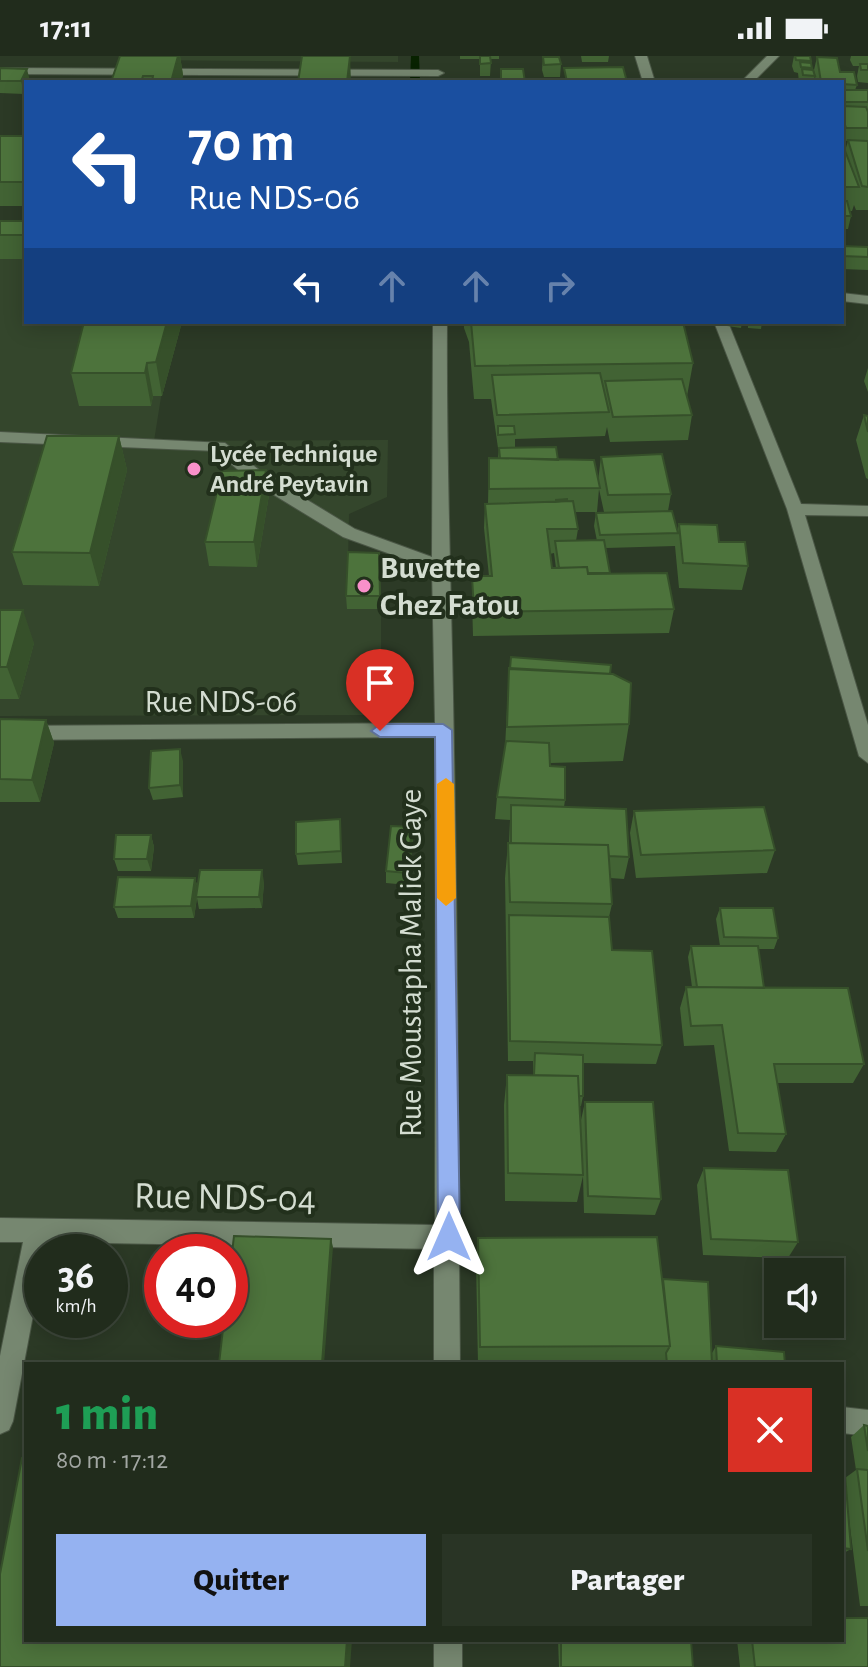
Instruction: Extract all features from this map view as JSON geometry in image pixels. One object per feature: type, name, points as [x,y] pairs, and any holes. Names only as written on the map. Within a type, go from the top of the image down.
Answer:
[{"type":"street","points":[[0,71],[438,78],[437,56]]},
{"type":"street","points":[[641,56],[648,80]]},
{"type":"street","points":[[749,80],[773,56]]},
{"type":"street","points":[[844,297],[868,300]]},
{"type":"street","name":"Rue Moustapha Malick Gaye","points":[[440,324],[439,565],[449,1237],[447,1362]]},
{"type":"street","points":[[722,324],[795,509],[867,751]]},
{"type":"street","points":[[0,437],[220,446],[257,477],[349,533],[439,565]]},
{"type":"street","points":[[795,509],[868,511]]},
{"type":"street","name":"Rue NDS-06","points":[[0,733],[443,730]]},
{"type":"street","name":"Rue NDS-04","points":[[0,1230],[449,1237]]},
{"type":"street","points":[[0,1421],[37,1231]]},
{"type":"street","points":[[844,1420],[868,1423]]},
{"type":"street","points":[[448,1642],[448,1667]]},
{"type":"shaded area","points":[[141,56],[398,56],[398,62],[140,60]]},
{"type":"shaded area","name":"Lycée Technique André Peytavin","points":[[0,246],[24,246],[24,324],[173,324],[154,441],[388,440],[387,497],[349,514],[347,609],[381,609],[381,715],[0,716]]},
{"type":"building","points":[[120,56],[178,56],[172,80],[152,80],[153,76],[143,76],[142,80],[112,80]]},
{"type":"building","points":[[302,56],[350,56],[347,80],[298,80]]},
{"type":"building","points":[[480,56],[490,56],[491,63],[480,64]]},
{"type":"building","points":[[795,56],[810,56],[811,61],[796,60]]},
{"type":"building","points":[[543,57],[559,57],[561,64],[544,65]]},
{"type":"building","points":[[817,57],[837,58],[840,72],[854,72],[857,85],[844,84],[844,80],[821,80]]},
{"type":"building","points":[[800,62],[811,63],[812,68],[801,67]]},
{"type":"building","points":[[860,64],[868,64],[868,70],[861,70]]},
{"type":"building","points":[[623,67],[626,80],[567,80],[564,68]]},
{"type":"building","points":[[0,68],[27,69],[21,81],[0,81]]},
{"type":"building","points":[[501,69],[523,69],[525,80],[501,80]]},
{"type":"building","points":[[802,69],[813,70],[815,76],[803,75]]},
{"type":"building","points":[[844,90],[868,90],[868,102],[844,102]]},
{"type":"building","points":[[844,106],[866,107],[868,128],[846,128]]},
{"type":"building","points":[[0,136],[24,136],[24,182],[0,182]]},
{"type":"building","points":[[848,140],[868,141],[868,187],[862,186]]},
{"type":"building","points":[[844,148],[859,187],[844,187]]},
{"type":"building","points":[[844,201],[847,201],[851,216],[844,216]]},
{"type":"building","points":[[0,221],[24,221],[24,235],[0,235]]},
{"type":"building","points":[[844,246],[868,247],[868,257],[844,256]]},
{"type":"building","points":[[83,324],[166,324],[156,362],[147,363],[145,373],[71,373]]},
{"type":"building","points":[[471,324],[683,324],[693,363],[475,366]]},
{"type":"building","points":[[600,373],[609,412],[497,415],[492,375]]},
{"type":"building","points":[[682,379],[692,415],[613,417],[605,381]]},
{"type":"building","points":[[498,426],[514,426],[515,434],[498,435]]},
{"type":"building","points":[[47,436],[119,436],[90,553],[12,552]]},
{"type":"building","points":[[556,447],[558,460],[500,458],[499,448]]},
{"type":"building","points":[[662,454],[671,494],[608,495],[601,457]]},
{"type":"building","points":[[489,458],[594,460],[600,488],[489,489]]},
{"type":"building","points":[[266,470],[254,542],[205,542],[222,471]]},
{"type":"building","points":[[573,501],[578,529],[547,529],[552,568],[587,567],[588,574],[667,573],[674,609],[474,612],[472,576],[492,576],[485,504]]},
{"type":"building","points":[[672,511],[678,533],[600,535],[596,513]]},
{"type":"building","points":[[679,524],[717,525],[719,542],[745,542],[748,566],[683,563]]},
{"type":"building","points":[[604,540],[610,573],[588,573],[587,567],[559,568],[555,541]]},
{"type":"building","points":[[348,552],[379,553],[380,596],[346,596]]},
{"type":"building","points":[[0,610],[23,610],[7,667],[0,667]]},
{"type":"building","points":[[511,657],[611,665],[610,674],[510,669]]},
{"type":"building","points":[[509,668],[613,674],[631,683],[629,724],[507,727]]},
{"type":"building","points":[[0,719],[46,720],[32,780],[0,779]]},
{"type":"building","points":[[506,741],[549,743],[550,766],[565,767],[565,800],[497,797]]},
{"type":"building","points":[[180,749],[180,785],[149,788],[151,751]]},
{"type":"building","points":[[511,805],[626,809],[629,857],[609,856],[608,845],[511,843]]},
{"type":"building","points":[[764,807],[775,850],[641,855],[634,811]]},
{"type":"building","points":[[340,819],[341,851],[296,854],[296,822]]},
{"type":"building","points":[[391,826],[412,827],[407,873],[386,871]]},
{"type":"building","points":[[116,835],[151,835],[147,859],[114,859]]},
{"type":"building","points":[[508,843],[608,845],[612,904],[510,902]]},
{"type":"building","points":[[200,870],[262,870],[259,897],[196,897]]},
{"type":"building","points":[[118,877],[195,878],[191,906],[114,907]]},
{"type":"building","points":[[720,908],[773,908],[778,938],[724,937]]},
{"type":"building","points":[[509,915],[609,917],[612,950],[652,951],[662,1045],[510,1041]]},
{"type":"building","points":[[691,946],[758,946],[764,988],[697,987]]},
{"type":"building","points":[[686,987],[848,988],[864,1064],[774,1064],[786,1134],[738,1133],[722,1025],[691,1026]]},
{"type":"building","points":[[535,1053],[583,1055],[583,1096],[579,1096],[578,1076],[534,1075]]},
{"type":"building","points":[[507,1075],[578,1076],[583,1175],[508,1173]]},
{"type":"building","points":[[585,1102],[653,1102],[661,1199],[588,1196]]},
{"type":"building","points":[[704,1168],[788,1170],[798,1242],[711,1239]]},
{"type":"building","points":[[248,1236],[331,1239],[322,1362],[219,1362],[222,1338],[248,1338]]},
{"type":"building","points":[[657,1237],[670,1346],[480,1347],[478,1238]]},
{"type":"building","points":[[663,1279],[708,1282],[712,1362],[667,1362],[666,1353],[670,1346]]},
{"type":"building","points":[[716,1346],[784,1352],[785,1362],[717,1362]]},
{"type":"building","points":[[864,1425],[868,1426],[868,1451]]},
{"type":"building","points":[[24,1458],[24,1642],[347,1642],[345,1667],[0,1667],[0,1574]]},
{"type":"building","points":[[844,1462],[851,1549],[844,1548]]},
{"type":"building","points":[[857,1469],[868,1470],[868,1551]]},
{"type":"building","points":[[844,1618],[868,1618],[868,1667],[755,1667],[752,1642],[844,1642]]},
{"type":"building","points":[[561,1642],[691,1642],[693,1667],[561,1667]]},
{"type":"waterway","points":[[415,56],[415,80]]},
{"type":"slow traffic","points":[[446,784],[446,898]]},
{"type":"place","name":"Lycée Technique André Peytavin","points":[[194,469]]},
{"type":"place","name":"Buvette Chez Fatou","points":[[364,586]]},
{"type":"route","points":[[380,731],[443,730],[449,1237]]}]
